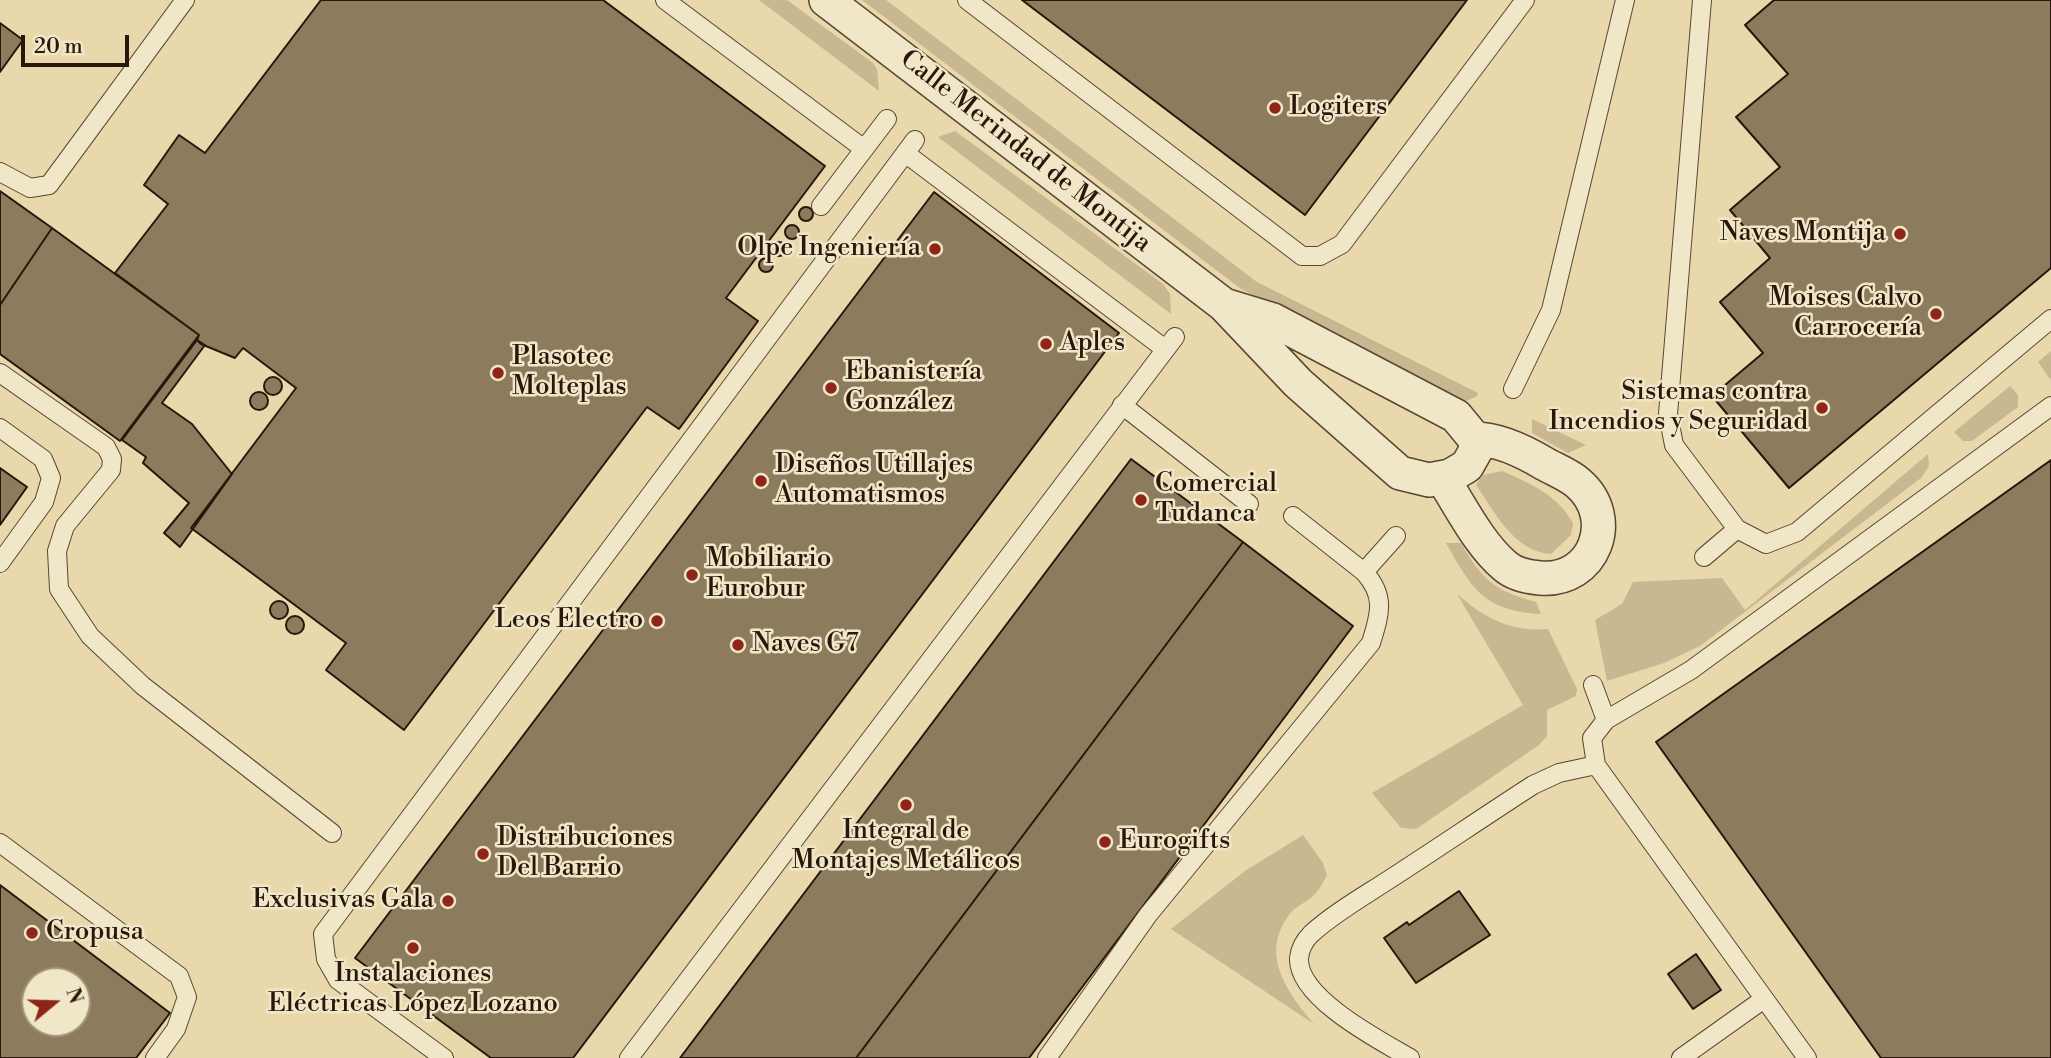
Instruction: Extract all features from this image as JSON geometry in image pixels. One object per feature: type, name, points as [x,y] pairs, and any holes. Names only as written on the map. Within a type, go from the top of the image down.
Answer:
[{"type":"street","name":"Calle Merindad de Montija","points":[[826,0],[1224,305],[1298,383],[1378,456],[1400,473],[1414,478],[1443,479]]},
{"type":"street","name":"Calle Merindad de Montija","points":[[1224,305],[1273,320],[1456,416],[1475,439]]},
{"type":"street","points":[[1475,439],[1489,439],[1526,454],[1578,483],[1595,505],[1598,524],[1595,549],[1583,566],[1556,580],[1526,577],[1506,567],[1486,544],[1443,479],[1467,466],[1476,450],[1475,439]]},
{"type":"lane","points":[[0,172],[30,188],[49,185],[185,0]]},
{"type":"lane","points":[[665,0],[864,149]]},
{"type":"lane","points":[[967,0],[1302,256],[1320,256],[1342,244],[1525,0]]},
{"type":"lane","points":[[1513,389],[1551,310],[1625,0]]},
{"type":"lane","points":[[1702,0],[1668,414],[1674,445],[1737,529],[1766,544],[1797,532],[2051,319]]},
{"type":"lane","points":[[821,206],[887,119]]},
{"type":"lane","points":[[443,1058],[338,980],[326,959],[323,934],[910,147],[1170,343],[629,1058]]},
{"type":"lane","points":[[0,373],[106,447],[113,459],[111,470],[65,526],[57,551],[59,589],[90,636],[143,686],[332,833]]},
{"type":"lane","points":[[1122,405],[1249,504]]},
{"type":"lane","points":[[1807,1058],[1596,765],[1592,738],[1606,720],[1691,670],[2051,407]]},
{"type":"lane","points":[[0,428],[43,459],[51,478],[44,502],[0,563]]},
{"type":"lane","points":[[1047,1058],[1148,915],[1371,643],[1380,613],[1377,586],[1364,572],[1293,516]]},
{"type":"lane","points":[[1704,557],[1737,529]]},
{"type":"lane","points":[[1364,572],[1396,536]]},
{"type":"lane","points":[[1593,685],[1606,720]]},
{"type":"lane","points":[[1410,1058],[1355,1027],[1321,999],[1299,960],[1302,947],[1310,935],[1367,895],[1533,785],[1559,773],[1596,765]]},
{"type":"lane","points":[[0,843],[179,976],[187,997],[176,1029],[155,1058]]},
{"type":"lane","points":[[1681,1058],[1764,999]]},
{"type":"shaded area","points":[[759,0],[787,0],[873,63],[877,69],[879,91]]},
{"type":"shaded area","points":[[862,0],[886,0],[1257,282],[1478,393],[1477,396],[1464,402],[1241,289]]},
{"type":"shaded area","points":[[955,131],[1163,284],[1170,294],[1171,314],[938,137]]},
{"type":"shaded area","points":[[2051,351],[2051,379],[2050,379],[2038,362]]},
{"type":"shaded area","points":[[2010,386],[2018,395],[2018,407],[1972,441],[1963,441],[1954,432]]},
{"type":"shaded area","points":[[1532,419],[1586,445],[1568,453],[1532,433]]},
{"type":"shaded area","points":[[1928,454],[1929,466],[1921,478],[1700,646],[1664,663],[1607,681],[1595,620],[1622,604],[1633,582],[1722,578],[1745,610]]},
{"type":"shaded area","points":[[1502,471],[1551,498],[1567,513],[1573,523],[1571,535],[1551,554],[1538,552],[1516,538],[1498,518],[1476,485],[1483,475]]},
{"type":"shaded area","points":[[1446,543],[1461,543],[1483,575],[1500,588],[1536,602],[1541,614],[1506,608],[1482,595],[1472,585]]},
{"type":"shaded area","points":[[1457,594],[1498,622],[1521,628],[1548,629],[1577,689],[1576,696],[1547,710],[1547,736],[1539,745],[1416,829],[1401,828],[1372,793],[1523,705]]},
{"type":"shaded area","points":[[1303,835],[1323,863],[1327,875],[1315,894],[1289,915],[1280,930],[1277,959],[1287,986],[1314,1024],[1171,929],[1245,871]]},
{"type":"building","name":"Plasotec Molteplas","points":[[321,0],[603,0],[825,166],[726,298],[758,321],[679,429],[647,407],[404,730],[326,670],[346,643],[191,528],[296,388],[243,348],[235,358],[201,344],[197,340],[199,335],[115,273],[168,204],[144,185],[179,135],[205,153]]},
{"type":"building","name":"Logiters","points":[[1022,0],[1467,0],[1305,215]]},
{"type":"building","name":"Naves Montija","points":[[1774,0],[2051,0],[2051,268],[1789,488],[1712,396],[1763,353],[1720,302],[1770,258],[1730,210],[1780,167],[1736,117],[1788,74],[1745,25]]},
{"type":"building","points":[[0,23],[23,40],[0,72]]},
{"type":"building","points":[[0,191],[52,228],[0,305]]},
{"type":"building","name":"Naves G7","points":[[934,192],[1119,333],[573,1058],[491,1058],[355,958]]},
{"type":"building","points":[[803,207],[809,207],[813,214],[809,221],[803,221],[799,217],[799,211]]},
{"type":"building","points":[[789,225],[795,225],[799,232],[795,239],[789,239],[785,235],[785,229]]},
{"type":"building","points":[[52,228],[199,335],[120,441],[0,354],[0,305]]},
{"type":"building","points":[[776,242],[782,242],[786,249],[782,256],[776,256],[772,252],[772,246]]},
{"type":"building","points":[[763,258],[769,258],[773,265],[769,272],[763,272],[759,268],[759,262]]},
{"type":"building","points":[[197,340],[205,345],[162,403],[192,424],[232,474],[180,547],[164,533],[189,503],[143,463],[146,457],[122,440]]},
{"type":"building","points":[[273,377],[279,380],[282,386],[279,392],[273,395],[267,392],[264,386],[267,380]]},
{"type":"building","points":[[259,392],[265,395],[268,401],[265,407],[259,410],[253,407],[250,401],[253,395]]},
{"type":"building","points":[[1131,459],[1243,542],[856,1058],[680,1058]]},
{"type":"building","points":[[2051,460],[2051,1058],[1881,1058],[1656,742]]},
{"type":"building","points":[[0,468],[27,487],[0,525]]},
{"type":"building","name":"Eurogifts","points":[[1243,542],[1353,626],[1029,1058],[856,1058]]},
{"type":"building","points":[[279,601],[285,604],[288,610],[285,616],[279,619],[273,616],[270,610],[273,604]]},
{"type":"building","points":[[291,616],[299,616],[304,625],[302,632],[291,634],[286,629],[286,621]]},
{"type":"building","name":"Cropusa","points":[[0,885],[170,1013],[136,1058],[0,1058]]},
{"type":"building","points":[[1459,891],[1490,935],[1416,983],[1384,938],[1407,922],[1409,925]]},
{"type":"building","points":[[1696,954],[1721,990],[1693,1009],[1668,974]]},
{"type":"place","name":"Logiters","points":[[1275,108]]},
{"type":"place","name":"Naves Montija","points":[[1900,234]]},
{"type":"place","name":"Olpe Ingeniería","points":[[935,249]]},
{"type":"place","name":"Moises Calvo Carrocería","points":[[1936,314]]},
{"type":"place","name":"Aples","points":[[1046,344]]},
{"type":"place","name":"Plasotec Molteplas","points":[[498,373]]},
{"type":"place","name":"Ebanistería González","points":[[831,388]]},
{"type":"place","name":"Sistemas contra Incendios y Seguridad","points":[[1822,408]]},
{"type":"place","name":"Diseños Utillajes Automatismos","points":[[761,481]]},
{"type":"place","name":"Comercial Tudanca","points":[[1141,500]]},
{"type":"place","name":"Mobiliario Eurobur","points":[[692,575]]},
{"type":"place","name":"Leos Electro","points":[[657,621]]},
{"type":"place","name":"Naves G7","points":[[738,645]]},
{"type":"place","name":"Integral de Montajes Metálicos","points":[[906,805]]},
{"type":"place","name":"Eurogifts","points":[[1105,842]]},
{"type":"place","name":"Distribuciones Del Barrio","points":[[483,854]]},
{"type":"place","name":"Exclusivas Gala","points":[[448,901]]},
{"type":"place","name":"Cropusa","points":[[32,933]]},
{"type":"place","name":"Instalaciones Eléctricas López Lozano","points":[[413,948]]}]
